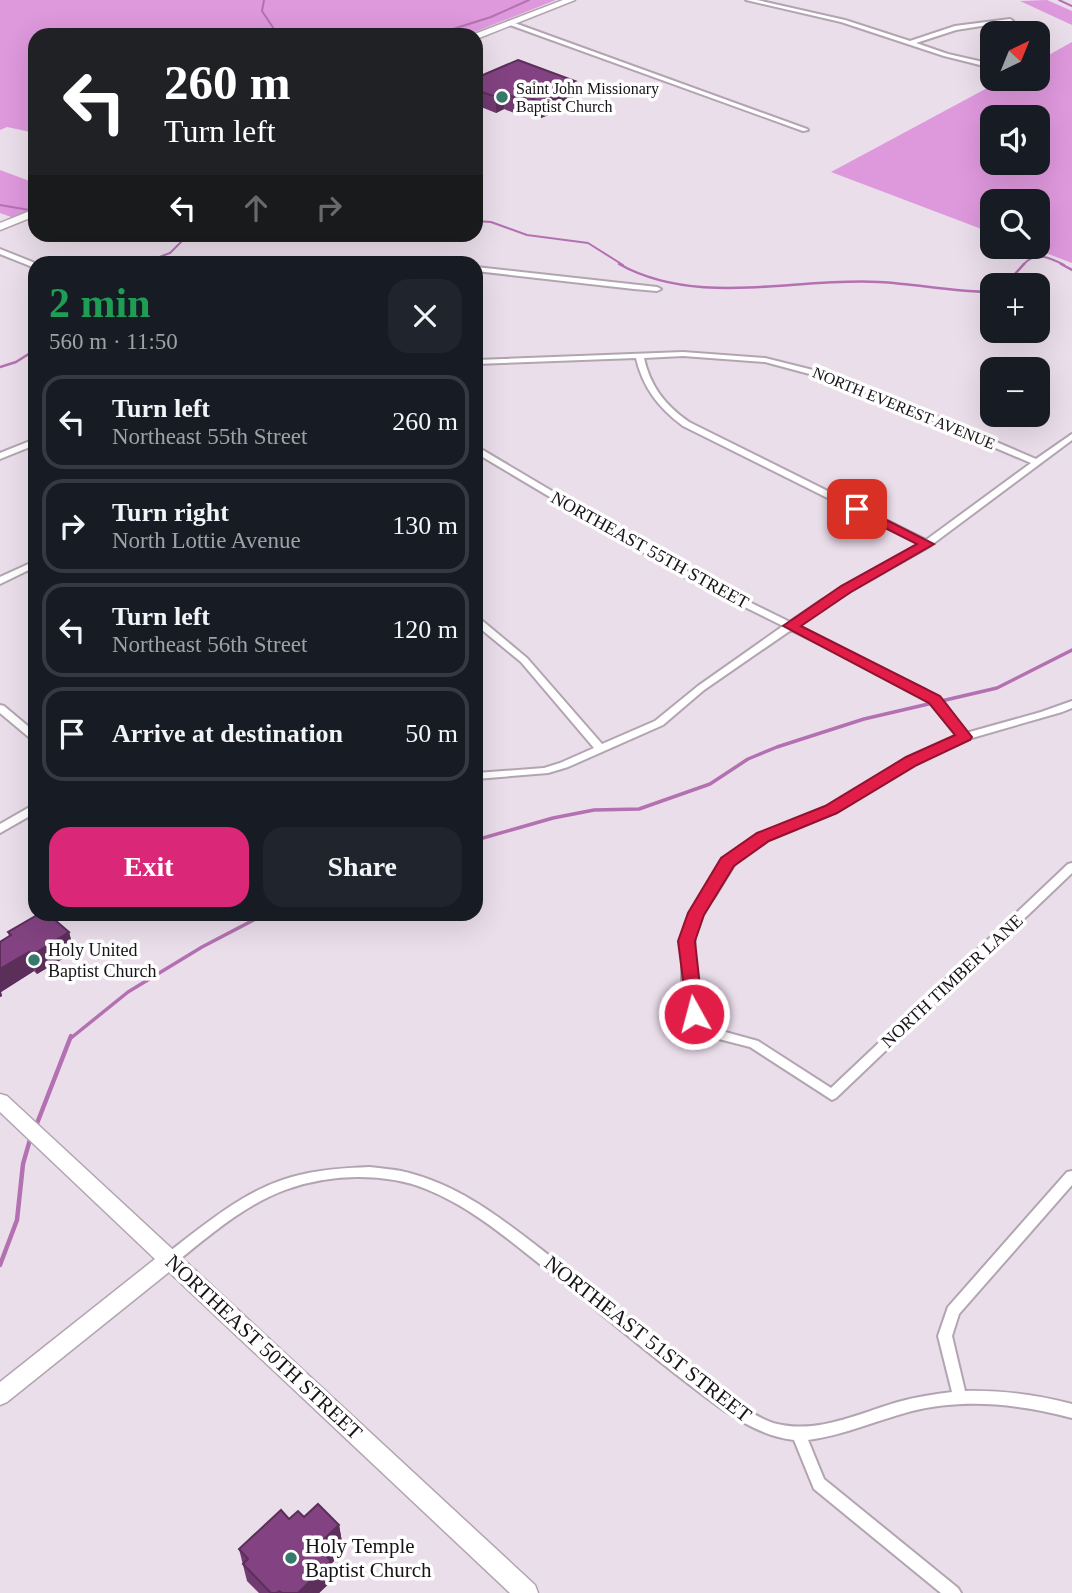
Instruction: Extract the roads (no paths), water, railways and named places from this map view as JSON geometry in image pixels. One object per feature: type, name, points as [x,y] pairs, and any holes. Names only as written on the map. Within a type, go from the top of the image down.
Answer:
[{"type":"street","points":[[483,33],[571,0]]},
{"type":"street","points":[[749,0],[834,18],[980,63]]},
{"type":"street","points":[[509,23],[805,130]]},
{"type":"street","points":[[911,43],[955,28],[980,25]]},
{"type":"street","points":[[0,227],[28,215]]},
{"type":"street","points":[[0,251],[28,263]]},
{"type":"street","points":[[483,270],[657,289]]},
{"type":"street","points":[[639,355],[643,376],[655,397],[686,424],[928,544]]},
{"type":"street","name":"NORTH EVEREST AVENUE","points":[[483,362],[639,355],[725,355],[765,359],[824,373],[1037,462]]},
{"type":"street","points":[[483,775],[544,771],[659,723],[701,688],[790,626],[846,589],[928,544],[1072,436]]},
{"type":"street","points":[[0,456],[28,445]]},
{"type":"street","name":"NORTHEAST 55TH STREET","points":[[483,453],[661,561],[934,699],[964,737]]},
{"type":"street","points":[[0,581],[28,567]]},
{"type":"street","points":[[483,626],[524,660],[601,749]]},
{"type":"street","points":[[964,737],[1071,707]]},
{"type":"street","points":[[0,708],[28,731]]},
{"type":"street","name":"NORTH TIMBER LANE","points":[[964,737],[912,761],[831,810],[763,837],[727,862],[712,891],[696,913],[687,941],[694,1014],[701,1026],[714,1035],[743,1038],[832,1095],[1072,867]]},
{"type":"street","points":[[0,829],[28,812]]},
{"type":"street","name":"NORTHEAST 50TH STREET","points":[[0,1101],[527,1593]]},
{"type":"street","name":"NORTHEAST 51ST STREET","points":[[170,1259],[236,1208],[271,1190],[302,1179],[359,1171],[388,1173],[444,1189],[485,1213],[705,1388],[759,1424],[775,1431],[835,1430],[901,1408],[960,1398],[1030,1401],[1072,1411]]},
{"type":"street","points":[[960,1398],[945,1336],[953,1311],[1072,1176]]},
{"type":"street","points":[[0,1395],[170,1259]]},
{"type":"street","points":[[798,1432],[819,1484],[953,1593]]},
{"type":"waterway","points":[[264,0],[262,11],[273,28]]},
{"type":"waterway","points":[[456,28],[491,17],[529,0]]},
{"type":"waterway","points":[[1059,0],[1072,6]]},
{"type":"waterway","points":[[0,205],[28,210]]},
{"type":"waterway","points":[[483,221],[527,235],[588,243],[623,265]]},
{"type":"waterway","points":[[162,256],[170,253],[181,242]]},
{"type":"waterway","points":[[1023,265],[1037,257],[1048,258],[1064,265]]},
{"type":"waterway","points":[[619,264],[649,277],[681,285],[714,288],[879,282],[980,292]]},
{"type":"waterway","points":[[1061,264],[1072,270]]},
{"type":"waterway","points":[[1016,273],[1023,265]]},
{"type":"waterway","points":[[0,367],[28,354]]},
{"type":"waterway","points":[[483,838],[553,818],[594,810],[639,809],[710,784],[748,759],[777,747],[864,719],[997,688],[1072,650]]},
{"type":"waterway","points":[[71,1038],[128,992],[202,947],[252,921]]},
{"type":"waterway","points":[[36,1126],[71,1036]]},
{"type":"waterway","points":[[0,1265],[17,1220],[23,1164],[31,1136]]},
{"type":"place","name":"Saint John Missionary Baptist Church","points":[[502,97]]},
{"type":"place","name":"Holy United Baptist Church","points":[[34,960]]},
{"type":"place","name":"Holy Temple Baptist Church","points":[[291,1558]]}]
